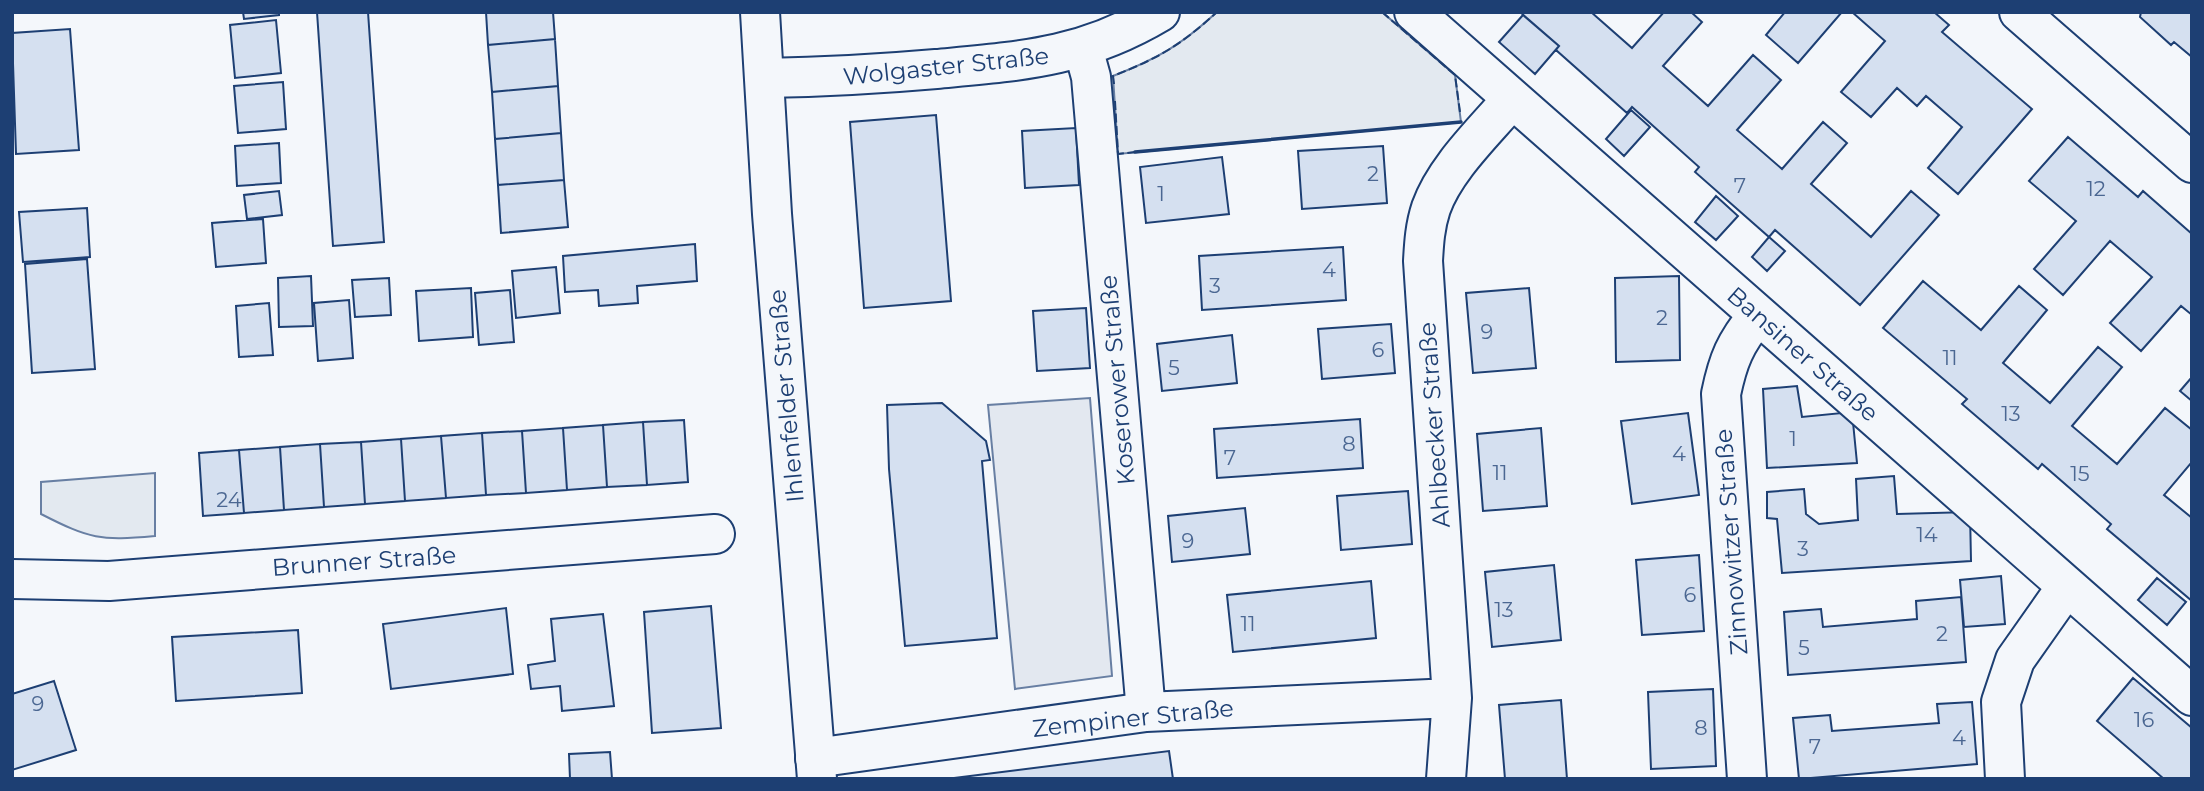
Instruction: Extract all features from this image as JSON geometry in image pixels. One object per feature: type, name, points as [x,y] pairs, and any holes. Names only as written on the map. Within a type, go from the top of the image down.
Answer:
[{"type":"street","name":"Ihlenfelder Straße","points":[[760,12],[772,214],[816,768]]},
{"type":"street","name":"Wolgaster Straße","points":[[765,78],[839,77],[1038,60],[1083,48],[1130,30],[1160,12]]},
{"type":"street","name":"Bansiner Straße","points":[[1414,12],[2192,696]]},
{"type":"street","points":[[2019,12],[2192,163]]},
{"type":"street","name":"Koserower Straße","points":[[1083,48],[1091,77],[1146,712]]},
{"type":"street","name":"Ahlbecker Straße","points":[[1446,779],[1452,698],[1423,261],[1425,229],[1432,205],[1451,174],[1511,100]]},
{"type":"street","name":"Zinnowitzer Straße","points":[[1747,779],[1721,394],[1728,360],[1742,334],[1758,315]]},
{"type":"street","name":"Brunner Straße","points":[[12,579],[109,581],[715,534]]},
{"type":"street","points":[[2005,779],[2001,702],[2015,660],[2067,586]]},
{"type":"street","name":"Zempiner Straße","points":[[816,768],[1146,712],[1452,698]]},
{"type":"shaded area","points":[[1217,12],[1382,12],[1455,75],[1461,122],[1118,154],[1113,76],[1169,50]]},
{"type":"shaded area","points":[[1090,398],[1112,676],[1015,689],[988,405]]},
{"type":"shaded area","points":[[155,473],[155,536],[96,536],[72,529],[41,514],[41,482]]},
{"type":"building","points":[[243,12],[279,12],[279,15],[244,19]]},
{"type":"building","points":[[317,12],[368,12],[384,242],[333,246]]},
{"type":"building","points":[[486,12],[553,12],[555,39],[488,45]]},
{"type":"building","points":[[1520,12],[1591,12],[1632,48],[1664,12],[1691,12],[1702,22],[1663,66],[1708,106],[1753,55],[1781,80],[1737,130],[1782,169],[1823,122],[1847,143],[1811,184],[1871,237],[1911,191],[1939,215],[1860,305],[1775,230],[1769,237],[1695,172],[1699,167],[1632,107],[1627,113],[1556,50],[1559,46]]},
{"type":"building","points":[[1785,12],[1842,12],[1798,63],[1766,35]]},
{"type":"building","points":[[1852,12],[1934,12],[1949,25],[1942,32],[2032,109],[1958,194],[1928,168],[1962,127],[1926,96],[1917,106],[1897,88],[1871,117],[1841,92],[1885,41]]},
{"type":"building","points":[[2141,12],[2192,12],[2192,57],[2174,42],[2171,45],[2140,17]]},
{"type":"building","points":[[1523,15],[1559,46],[1535,74],[1499,42]]},
{"type":"building","points":[[276,20],[281,73],[235,78],[230,25]]},
{"type":"building","points":[[70,29],[79,150],[16,154],[12,33]]},
{"type":"building","points":[[555,39],[558,86],[492,92],[488,45]]},
{"type":"building","points":[[283,82],[286,129],[238,133],[234,86]]},
{"type":"building","points":[[558,86],[561,133],[495,139],[492,92]]},
{"type":"building","points":[[1631,110],[1650,127],[1624,156],[1606,139]]},
{"type":"building","points":[[936,115],[951,301],[864,308],[850,122]]},
{"type":"building","points":[[1076,128],[1079,185],[1025,188],[1022,131]]},
{"type":"building","points":[[561,133],[564,180],[498,185],[495,139]]},
{"type":"building","points":[[2068,137],[2138,197],[2143,191],[2192,234],[2192,315],[2181,306],[2141,351],[2110,323],[2152,277],[2110,241],[2063,295],[2034,269],[2076,221],[2029,181]]},
{"type":"building","points":[[279,143],[281,183],[237,186],[235,146]]},
{"type":"building","points":[[1383,146],[1387,203],[1302,209],[1298,151]]},
{"type":"building","points":[[1222,157],[1229,214],[1146,223],[1140,167]]},
{"type":"building","points":[[564,180],[568,227],[501,233],[498,185]]},
{"type":"building","points":[[279,191],[282,215],[247,219],[244,195]]},
{"type":"building","points":[[1716,196],[1738,216],[1716,240],[1695,222]]},
{"type":"building","points":[[87,208],[90,257],[23,262],[19,212]]},
{"type":"building","points":[[263,219],[266,263],[216,267],[212,223]]},
{"type":"building","points":[[1769,237],[1785,251],[1767,271],[1752,257]]},
{"type":"building","points":[[695,244],[697,281],[637,286],[638,303],[599,306],[598,290],[565,292],[563,256]]},
{"type":"building","points":[[1343,247],[1346,300],[1202,310],[1199,256]]},
{"type":"building","points":[[87,259],[95,369],[32,373],[25,264]]},
{"type":"building","points":[[556,267],[560,313],[516,318],[512,271]]},
{"type":"building","points":[[311,276],[313,326],[279,327],[278,278]]},
{"type":"building","points":[[1679,276],[1680,360],[1616,362],[1615,278]]},
{"type":"building","points":[[389,278],[391,315],[355,317],[352,280]]},
{"type":"building","points":[[1923,281],[1981,330],[2019,286],[2047,310],[2003,363],[2050,403],[2098,347],[2122,367],[2072,426],[2117,464],[2165,408],[2192,430],[2192,462],[2164,495],[2192,518],[2192,601],[2107,529],[2111,524],[2042,464],[2038,469],[1962,404],[1967,399],[1883,328]]},
{"type":"building","points":[[471,288],[473,337],[419,341],[416,291]]},
{"type":"building","points":[[1529,288],[1536,368],[1473,373],[1466,293]]},
{"type":"building","points":[[510,290],[514,342],[479,345],[475,293]]},
{"type":"building","points":[[349,300],[353,358],[318,361],[314,303]]},
{"type":"building","points":[[269,303],[273,355],[239,357],[236,306]]},
{"type":"building","points":[[1086,308],[1090,368],[1037,371],[1033,311]]},
{"type":"building","points":[[1391,324],[1395,373],[1322,379],[1318,329]]},
{"type":"building","points":[[1232,335],[1237,383],[1162,391],[1157,344]]},
{"type":"building","points":[[2192,377],[2192,401],[2180,391]]},
{"type":"building","points":[[1797,386],[1802,417],[1852,412],[1857,463],[1767,468],[1763,389]]},
{"type":"building","points":[[942,403],[986,441],[990,460],[982,461],[997,638],[905,646],[889,469],[887,405]]},
{"type":"building","points":[[1688,413],[1699,495],[1632,504],[1621,421]]},
{"type":"building","points":[[1360,419],[1363,468],[1217,478],[1214,429]]},
{"type":"building","points":[[684,420],[688,482],[647,485],[643,422]]},
{"type":"building","points":[[643,422],[647,485],[607,487],[603,425]]},
{"type":"building","points":[[603,425],[607,487],[567,490],[563,428]]},
{"type":"building","points":[[563,428],[567,490],[526,493],[522,431]]},
{"type":"building","points":[[1541,428],[1547,506],[1483,511],[1477,434]]},
{"type":"building","points":[[522,431],[526,493],[486,495],[482,433]]},
{"type":"building","points":[[482,433],[486,495],[446,498],[441,436]]},
{"type":"building","points":[[441,436],[446,498],[405,501],[401,439]]},
{"type":"building","points":[[401,439],[405,501],[365,504],[361,442]]},
{"type":"building","points":[[361,442],[365,504],[324,507],[320,444]]},
{"type":"building","points":[[320,444],[324,507],[284,510],[280,447]]},
{"type":"building","points":[[280,447],[284,510],[244,513],[239,450]]},
{"type":"building","points":[[239,450],[244,513],[203,516],[199,453]]},
{"type":"building","points":[[1894,476],[1897,514],[1970,512],[1971,561],[1782,573],[1777,519],[1767,518],[1767,492],[1804,489],[1806,514],[1819,524],[1858,520],[1856,479]]},
{"type":"building","points":[[1408,491],[1412,544],[1341,550],[1337,496]]},
{"type":"building","points":[[1245,508],[1250,554],[1172,562],[1168,516]]},
{"type":"building","points":[[1699,555],[1704,631],[1642,635],[1636,560]]},
{"type":"building","points":[[1554,565],[1561,640],[1492,647],[1485,572]]},
{"type":"building","points":[[2001,576],[2005,624],[1964,627],[1960,580]]},
{"type":"building","points":[[2157,578],[2186,602],[2167,625],[2138,600]]},
{"type":"building","points":[[1371,581],[1376,638],[1233,652],[1227,595]]},
{"type":"building","points":[[1961,597],[1966,662],[1788,675],[1784,612],[1821,609],[1823,627],[1917,619],[1916,601]]},
{"type":"building","points":[[711,606],[721,728],[652,733],[644,612]]},
{"type":"building","points":[[506,608],[513,674],[391,689],[383,624]]},
{"type":"building","points":[[603,614],[614,706],[562,711],[560,686],[531,689],[528,665],[555,661],[551,619]]},
{"type":"building","points":[[298,630],[302,693],[176,701],[172,637]]},
{"type":"building","points":[[2133,678],[2192,728],[2192,779],[2164,779],[2097,721]]},
{"type":"building","points":[[54,681],[76,750],[12,770],[12,694]]},
{"type":"building","points":[[1713,689],[1716,766],[1651,769],[1648,692]]},
{"type":"building","points":[[1561,700],[1567,779],[1505,779],[1499,705]]},
{"type":"building","points":[[1972,702],[1977,764],[1799,779],[1793,718],[1830,715],[1832,731],[1939,723],[1937,704]]},
{"type":"building","points":[[1169,751],[1173,779],[946,779]]},
{"type":"building","points":[[610,752],[612,779],[570,779],[569,754]]},
{"type":"fence","points":[[1114,84],[1113,76],[1169,50],[1217,12]]},
{"type":"fence","points":[[1382,12],[1455,75],[1460,112]]},
{"type":"fence","points":[[1115,101],[1118,154],[1135,152]]},
{"type":"wall","points":[[1135,152],[1461,122]]}]
